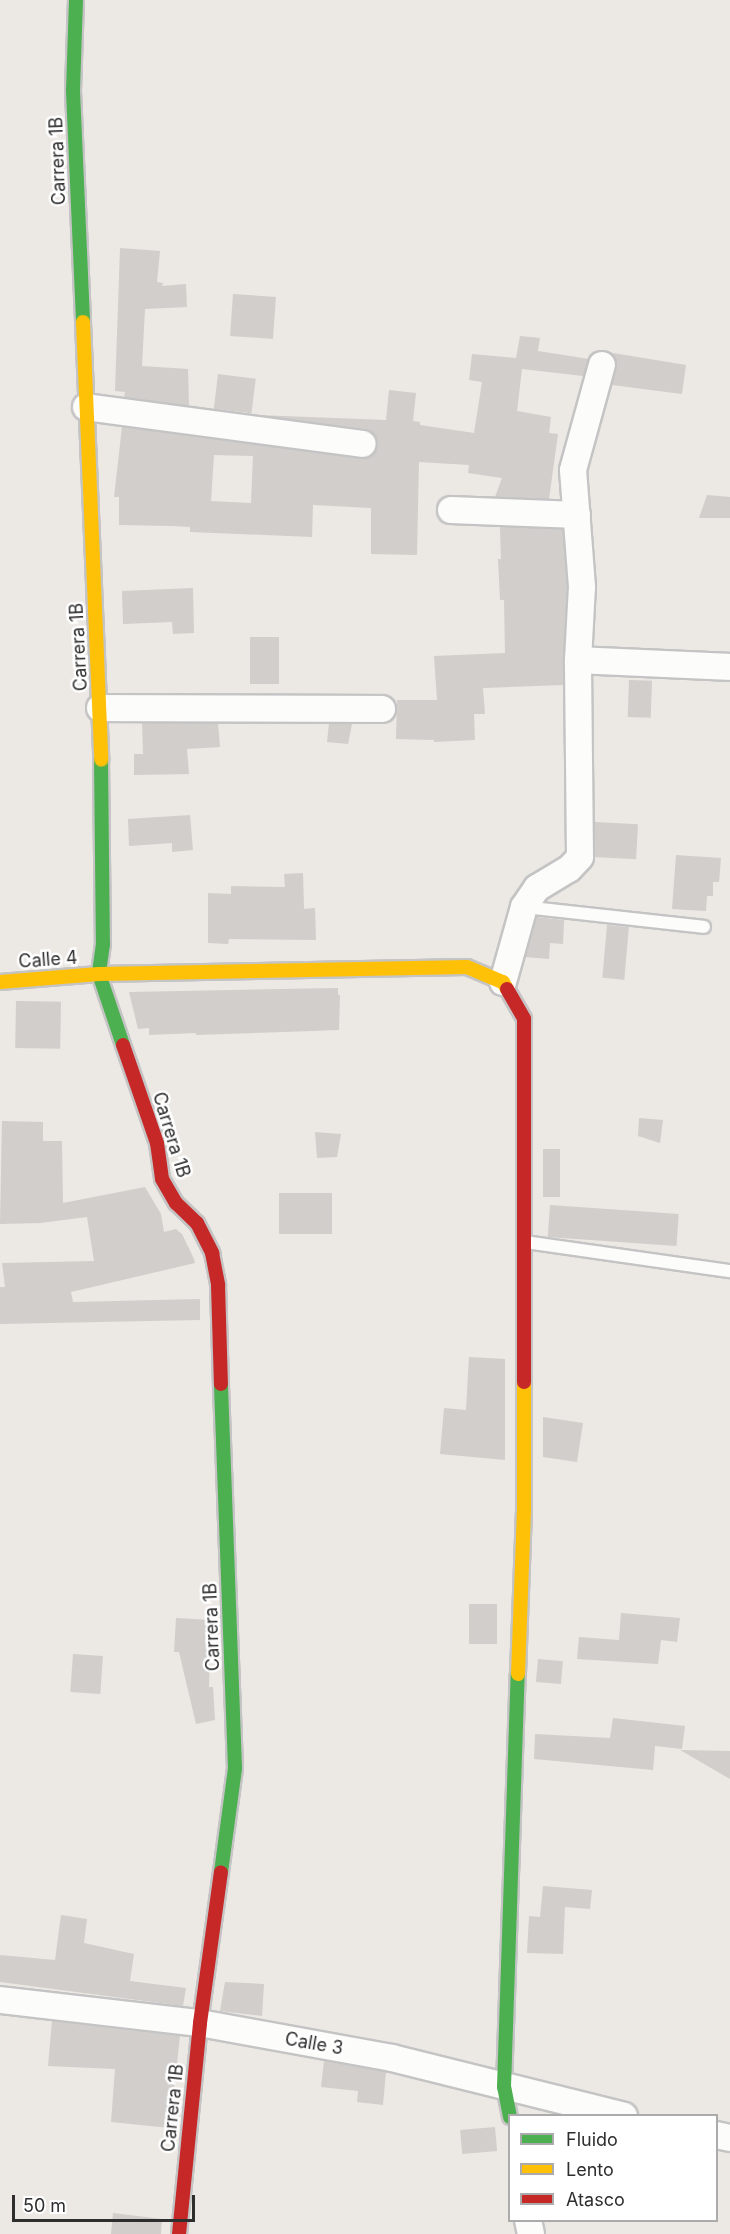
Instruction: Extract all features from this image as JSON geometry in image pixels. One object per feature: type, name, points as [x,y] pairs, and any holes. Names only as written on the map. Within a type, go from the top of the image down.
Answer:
[{"type":"street","name":"Carrera 1B","points":[[76,0],[73,91],[100,708],[102,944],[99,974],[157,1143],[162,1179],[176,1203],[197,1223],[212,1253],[218,1285],[235,1768],[200,2023],[179,2234]]},
{"type":"street","points":[[509,2114],[504,2087],[524,1512],[524,1019],[503,982],[524,907],[537,888],[569,868],[580,857],[578,660],[582,587],[573,470],[602,366]]},
{"type":"street","points":[[86,407],[363,444]]},
{"type":"street","points":[[450,510],[577,515]]},
{"type":"street","points":[[578,660],[730,667]]},
{"type":"street","points":[[100,708],[382,709]]},
{"type":"street","name":"Calle 4","points":[[0,981],[99,974],[467,967],[503,982]]},
{"type":"street","name":"Calle 3","points":[[0,2000],[200,2023],[392,2058],[620,2114]]},
{"type":"lane","points":[[524,907],[704,927]]},
{"type":"lane","points":[[524,1242],[730,1271]]},
{"type":"building","points":[[120,248],[160,251],[157,282],[163,283],[162,286],[186,284],[187,307],[145,309],[142,366],[188,369],[189,406],[124,397],[125,392],[115,391]]},
{"type":"building","points":[[233,294],[276,297],[273,339],[230,336]]},
{"type":"building","points":[[520,336],[540,338],[538,351],[589,359],[583,376],[522,369],[517,411],[551,417],[549,433],[558,434],[549,499],[495,497],[502,478],[468,473],[469,465],[419,462],[417,555],[371,554],[371,508],[313,505],[312,537],[190,532],[190,527],[119,525],[119,497],[114,497],[122,427],[368,458],[375,453],[378,445],[377,438],[366,429],[257,415],[386,420],[389,390],[416,393],[413,421],[420,422],[420,425],[474,433],[482,382],[469,380],[472,354],[516,358]],"holes":[[[214,455],[253,456],[251,503],[211,501]]]},
{"type":"building","points":[[613,353],[686,365],[682,394],[612,385],[617,368]]},
{"type":"building","points":[[218,374],[256,379],[251,413],[214,409]]},
{"type":"building","points":[[707,495],[730,497],[730,518],[699,518]]},
{"type":"building","points":[[500,527],[563,529],[567,587],[563,685],[483,688],[485,714],[474,714],[475,740],[434,742],[434,740],[396,739],[397,700],[437,700],[434,656],[505,653],[504,600],[500,600],[498,559],[501,559]]},
{"type":"building","points":[[193,588],[194,633],[173,634],[172,622],[123,624],[122,591]]},
{"type":"building","points":[[250,637],[279,637],[279,684],[250,684]]},
{"type":"building","points":[[629,680],[652,681],[651,718],[628,717]]},
{"type":"building","points":[[142,723],[218,723],[220,747],[187,749],[189,774],[134,775],[134,754],[143,754]]},
{"type":"building","points":[[329,724],[352,724],[348,744],[327,742]]},
{"type":"building","points":[[190,815],[193,850],[172,852],[172,843],[129,846],[128,819]]},
{"type":"building","points":[[595,822],[638,824],[636,859],[593,857]]},
{"type":"building","points":[[676,855],[721,858],[719,882],[713,882],[713,896],[707,896],[706,911],[672,909]]},
{"type":"building","points":[[303,873],[304,909],[315,908],[316,940],[229,939],[228,944],[208,943],[208,893],[231,894],[231,886],[285,887],[284,874]]},
{"type":"building","points":[[537,917],[564,920],[563,944],[550,943],[549,959],[525,957]]},
{"type":"building","points":[[607,925],[629,927],[624,980],[602,978]]},
{"type":"building","points":[[338,988],[338,995],[340,995],[339,1030],[196,1035],[196,1033],[149,1035],[149,1028],[138,1029],[129,992]]},
{"type":"building","points":[[16,1001],[61,1002],[60,1049],[15,1048]]},
{"type":"building","points":[[639,1118],[663,1120],[660,1143],[638,1136]]},
{"type":"building","points":[[2,1121],[43,1122],[43,1141],[62,1141],[63,1203],[145,1187],[161,1214],[164,1232],[176,1229],[182,1234],[194,1259],[195,1263],[71,1292],[73,1302],[200,1299],[200,1320],[0,1324],[0,1287],[5,1287],[2,1263],[94,1261],[87,1217],[40,1223],[0,1224]]},
{"type":"building","points":[[315,1132],[341,1134],[337,1157],[317,1158]]},
{"type":"building","points":[[543,1149],[560,1149],[560,1197],[543,1197]]},
{"type":"building","points":[[279,1193],[332,1193],[332,1234],[279,1234]]},
{"type":"building","points":[[550,1205],[679,1214],[676,1246],[548,1237]]},
{"type":"building","points":[[469,1357],[505,1359],[505,1460],[440,1454],[444,1408],[466,1410]]},
{"type":"building","points":[[543,1417],[583,1423],[577,1462],[543,1457]]},
{"type":"building","points":[[469,1604],[497,1604],[497,1644],[469,1644]]},
{"type":"building","points":[[621,1613],[680,1618],[677,1642],[661,1640],[658,1664],[577,1659],[579,1637],[619,1640]]},
{"type":"building","points":[[176,1618],[211,1620],[209,1687],[213,1687],[215,1720],[196,1724],[179,1652],[174,1652]]},
{"type":"building","points":[[73,1654],[103,1656],[100,1694],[70,1692]]},
{"type":"building","points":[[538,1659],[563,1661],[561,1684],[536,1682]]},
{"type":"building","points":[[613,1718],[685,1726],[682,1749],[655,1746],[653,1770],[534,1759],[535,1734],[610,1738]]},
{"type":"building","points":[[680,1750],[730,1751],[730,1779]]},
{"type":"building","points":[[543,1886],[592,1890],[590,1909],[565,1907],[563,1954],[527,1953],[529,1916],[540,1917]]},
{"type":"building","points":[[61,1915],[87,1919],[84,1943],[134,1954],[130,1981],[186,1988],[183,2006],[0,1982],[0,1955],[55,1960]]},
{"type":"building","points":[[225,1982],[264,1984],[262,2016],[220,2011]]},
{"type":"building","points":[[52,2021],[180,2036],[170,2128],[111,2122],[115,2069],[48,2066]]},
{"type":"building","points":[[324,2061],[386,2072],[383,2105],[357,2102],[358,2091],[321,2087]]},
{"type":"building","points":[[495,2127],[497,2151],[462,2154],[460,2130]]},
{"type":"building","points":[[113,2213],[162,2219],[161,2234],[111,2234]]},
{"type":"traffic: fast","points":[[76,0],[73,91],[83,322]]},
{"type":"traffic: fast","points":[[101,760],[103,944],[99,974],[123,1045]]},
{"type":"traffic: fast","points":[[221,1384],[235,1768],[221,1872]]},
{"type":"traffic: fast","points":[[509,2114],[504,2087],[518,1674]]},
{"type":"traffic: slow","points":[[83,322],[101,760]]},
{"type":"traffic: slow","points":[[0,982],[99,974],[467,967],[503,982],[507,989]]},
{"type":"traffic: slow","points":[[518,1674],[524,1512],[524,1382]]},
{"type":"traffic: jam","points":[[507,989],[524,1019],[524,1382]]},
{"type":"traffic: jam","points":[[123,1045],[157,1143],[162,1179],[176,1203],[197,1223],[212,1253],[218,1285],[221,1384]]},
{"type":"traffic: jam","points":[[179,2234],[200,2023],[221,1872]]}]
